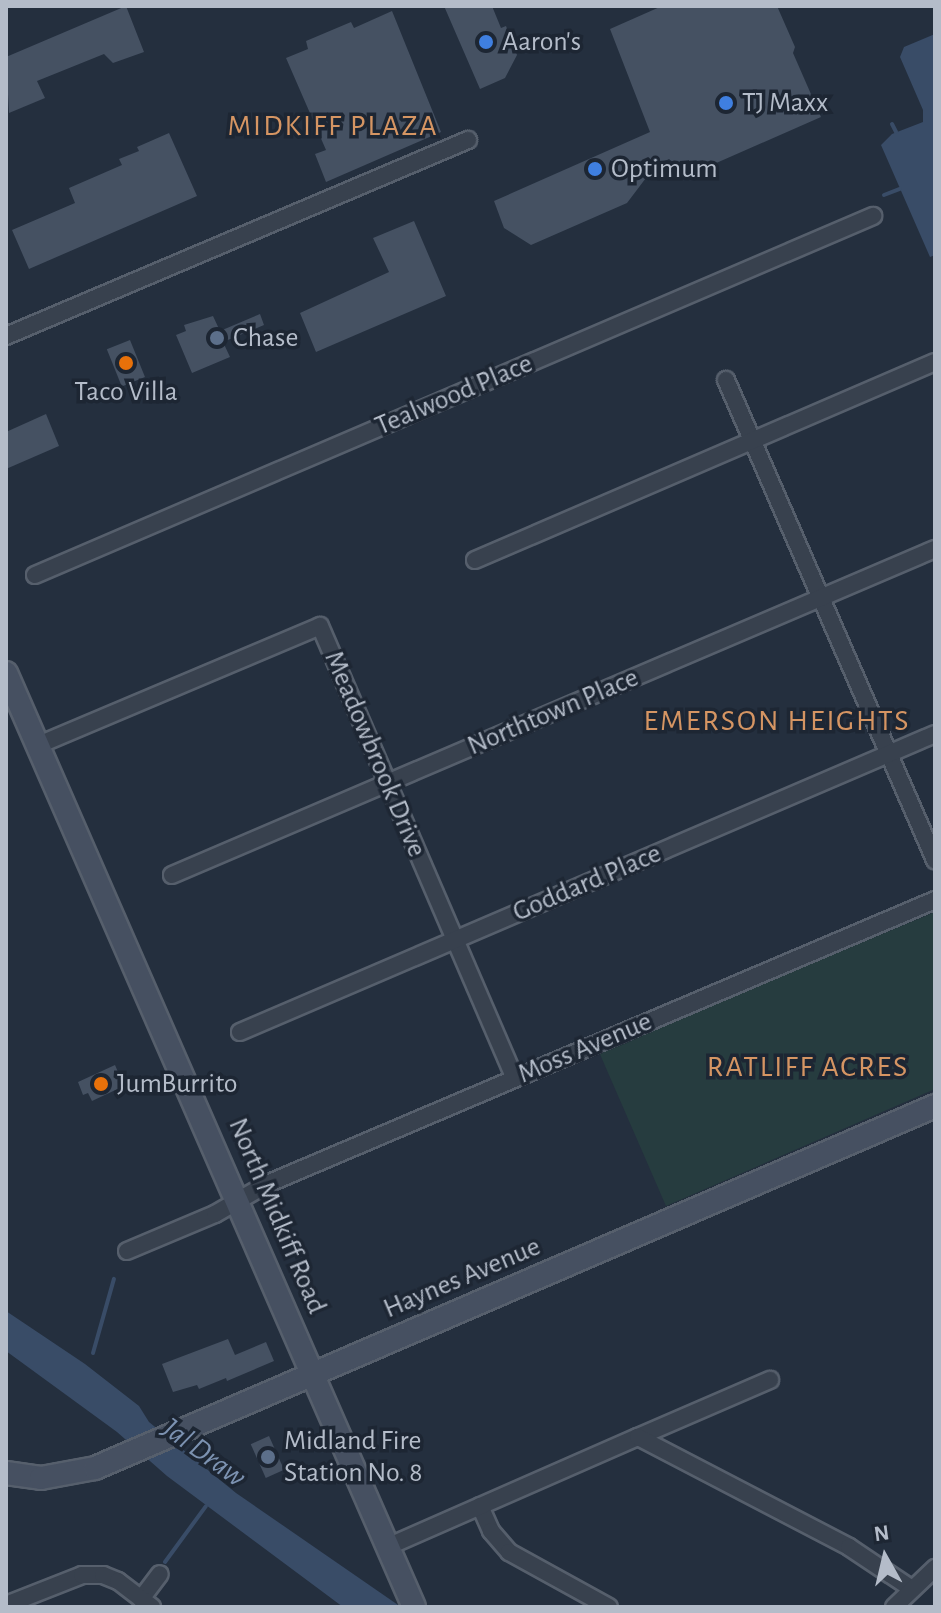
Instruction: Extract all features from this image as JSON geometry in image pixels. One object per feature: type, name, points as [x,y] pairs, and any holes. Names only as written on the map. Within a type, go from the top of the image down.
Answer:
[{"type":"main road","name":"North Midkiff Road","points":[[6,673],[414,1607]]},
{"type":"main road","name":"Haynes Avenue","points":[[6,1473],[41,1478],[95,1468],[935,1106]]},
{"type":"street","points":[[6,336],[468,140]]},
{"type":"street","name":"Tealwood Place","points":[[35,575],[873,216]]},
{"type":"street","points":[[475,560],[935,362]]},
{"type":"street","points":[[726,380],[935,860]]},
{"type":"street","name":"Northtown Place","points":[[172,875],[935,549]]},
{"type":"street","name":"Meadowbrook Drive","points":[[36,746],[320,626],[515,1078]]},
{"type":"street","name":"Goddard Place","points":[[240,1032],[935,734]]},
{"type":"street","name":"Moss Avenue","points":[[127,1251],[215,1214],[267,1184],[935,900]]},
{"type":"street","points":[[387,1547],[770,1380]]},
{"type":"street","points":[[638,1437],[849,1547],[912,1589]]},
{"type":"street","points":[[480,1506],[491,1531],[509,1552],[609,1607]]},
{"type":"street","points":[[894,1607],[935,1568]]},
{"type":"street","points":[[6,1605],[82,1575],[103,1575],[147,1603],[160,1574]]},
{"type":"green space","points":[[935,912],[935,1089],[666,1206],[599,1052]]},
{"type":"water","points":[[935,34],[935,255],[930,257],[881,145],[892,134],[923,122],[923,110],[900,57],[904,47]]},
{"type":"water","points":[[6,1311],[85,1364],[139,1406],[149,1422],[236,1493],[401,1607],[343,1607],[167,1476],[117,1432],[6,1351]]},
{"type":"building","points":[[126,6],[144,52],[113,63],[104,54],[37,81],[45,98],[9,113],[6,57]]},
{"type":"building","name":"Aaron's","points":[[444,6],[492,6],[501,28],[506,26],[517,55],[505,78],[480,89]]},
{"type":"building","name":"TJ Maxx","points":[[662,6],[777,6],[795,47],[793,53],[821,117],[689,175],[669,159],[655,166],[627,203],[531,245],[504,228],[494,201],[650,132],[610,29]]},
{"type":"building","points":[[392,11],[441,132],[326,182],[315,154],[326,150],[286,58],[308,49],[306,41],[351,22],[354,28]]},
{"type":"building","points":[[169,133],[197,196],[29,269],[12,230],[75,203],[69,188],[122,165],[119,159]]},
{"type":"building","points":[[414,221],[446,296],[316,352],[300,313],[389,272],[373,238]]},
{"type":"building","points":[[260,314],[264,325],[223,342],[230,357],[192,373],[176,335],[186,331],[184,325],[213,316],[220,331]]},
{"type":"building","points":[[130,340],[145,377],[122,386],[107,349]]},
{"type":"building","points":[[46,414],[59,446],[6,469],[6,432]]},
{"type":"building","name":"JumBurrito","points":[[115,1065],[124,1086],[92,1101],[88,1093],[83,1095],[78,1082]]},
{"type":"building","points":[[228,1339],[235,1355],[266,1342],[274,1361],[227,1381],[226,1378],[199,1389],[197,1385],[173,1392],[162,1364]]},
{"type":"building","name":"Midland Fire Station No. 8","points":[[269,1436],[284,1470],[266,1478],[251,1444]]},
{"type":"waterway","points":[[892,124],[896,132]]},
{"type":"waterway","points":[[884,195],[900,189]]},
{"type":"waterway","points":[[93,1353],[114,1279]]},
{"type":"waterway","points":[[165,1562],[206,1506]]},
{"type":"place","name":"Aaron's","points":[[486,42]]},
{"type":"place","name":"TJ Maxx","points":[[726,103]]},
{"type":"place","name":"Optimum","points":[[595,169]]},
{"type":"place","name":"Chase","points":[[217,338]]},
{"type":"place","name":"Taco Villa","points":[[126,363]]},
{"type":"place","name":"JumBurrito","points":[[101,1084]]},
{"type":"place","name":"Midland Fire Station No. 8","points":[[268,1457]]},
{"type":"district","name":"MIDKIFF PLAZA","points":[[333,126]]},
{"type":"district","name":"EMERSON HEIGHTS","points":[[777,721]]},
{"type":"district","name":"RATLIFF ACRES","points":[[808,1067]]},
{"type":"water label","name":"Jal Draw","points":[[204,1453]]}]
